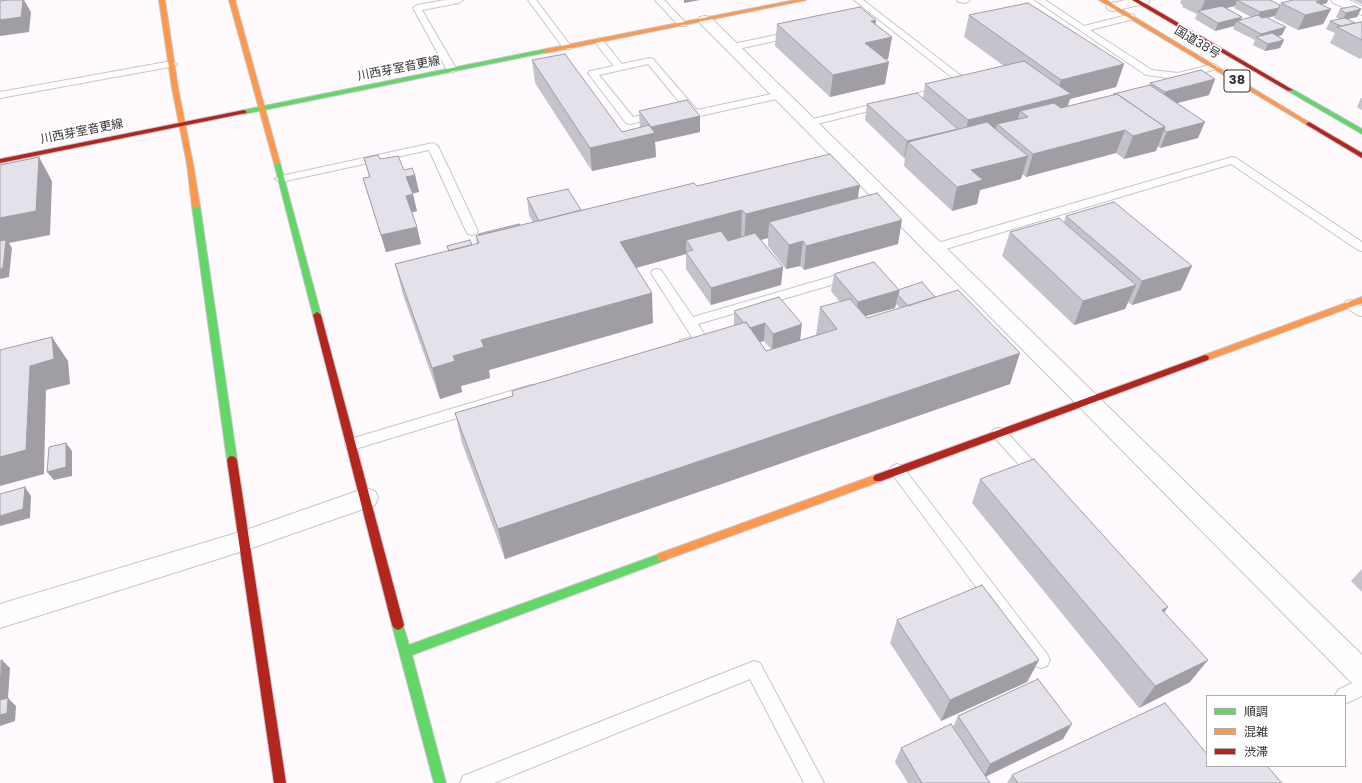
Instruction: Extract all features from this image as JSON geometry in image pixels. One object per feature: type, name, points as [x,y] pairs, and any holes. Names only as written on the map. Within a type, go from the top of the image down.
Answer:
[{"type":"main road","points":[[162,0],[190,164],[243,541],[280,783]]},
{"type":"main road","points":[[232,0],[352,444],[440,783]]},
{"type":"main road","name":"川西芽室音更線","points":[[0,161],[803,0]]},
{"type":"main road","name":"国道38号","points":[[1138,0],[1362,132]]},
{"type":"main road","name":"国道38号","points":[[1107,3],[1362,156]]},
{"type":"main road","points":[[405,652],[1357,302]]},
{"type":"street","points":[[1107,3],[1138,0]]},
{"type":"street","points":[[1338,0],[1362,12]]},
{"type":"street","points":[[705,20],[1362,674]]},
{"type":"street","points":[[0,616],[243,541],[366,498]]},
{"type":"lane","points":[[452,70],[417,8],[458,0]]},
{"type":"lane","points":[[532,0],[567,47]]},
{"type":"lane","points":[[659,0],[682,24]]},
{"type":"lane","points":[[809,123],[966,84],[858,0]]},
{"type":"lane","points":[[961,0],[966,0]]},
{"type":"lane","points":[[1039,0],[1149,73],[1178,76],[1214,67]]},
{"type":"lane","points":[[864,20],[879,16]]},
{"type":"lane","points":[[1082,29],[1131,17]]},
{"type":"lane","points":[[733,47],[802,32]]},
{"type":"lane","points":[[599,41],[620,67]]},
{"type":"lane","points":[[667,113],[630,121],[594,73],[650,61],[686,109],[695,114],[781,95]]},
{"type":"lane","points":[[0,95],[172,64]]},
{"type":"lane","points":[[281,179],[433,146],[472,231]]},
{"type":"lane","points":[[935,248],[1232,160],[1362,247]]},
{"type":"lane","points":[[690,322],[865,270]]},
{"type":"lane","points":[[657,273],[700,339],[670,348]]},
{"type":"lane","points":[[1357,302],[1362,312]]},
{"type":"lane","points":[[352,444],[541,387]]},
{"type":"lane","points":[[999,433],[1046,485]]},
{"type":"lane","points":[[898,470],[1041,660]]},
{"type":"lane","points":[[470,783],[754,669],[814,783]]},
{"type":"lane","points":[[1346,695],[1362,686]]},
{"type":"building","points":[[23,0],[21,17],[0,20],[0,1]]},
{"type":"building","points":[[1237,0],[1270,0],[1280,5],[1279,8],[1260,12]]},
{"type":"building","points":[[1293,0],[1322,0],[1316,2],[1331,9],[1305,15],[1281,3]]},
{"type":"building","points":[[1028,3],[1124,64],[1061,80],[969,15]]},
{"type":"building","points":[[1222,6],[1242,17],[1218,23],[1198,11]]},
{"type":"building","points":[[1354,6],[1361,9],[1346,13],[1340,9]]},
{"type":"building","points":[[860,7],[876,20],[871,21],[892,37],[865,43],[889,62],[833,75],[777,24]]},
{"type":"building","points":[[1258,15],[1262,18],[1266,17],[1286,27],[1261,34],[1237,21]]},
{"type":"building","points":[[1345,18],[1355,23],[1341,26],[1330,21]]},
{"type":"building","points":[[1362,22],[1362,40],[1337,27]]},
{"type":"building","points":[[1272,33],[1284,40],[1268,44],[1256,37]]},
{"type":"building","points":[[565,54],[622,132],[649,125],[655,133],[590,148],[532,60]]},
{"type":"building","points":[[1024,61],[1071,94],[968,120],[925,84]]},
{"type":"building","points":[[1201,70],[1215,79],[1165,92],[1150,83]]},
{"type":"building","points":[[1150,85],[1205,122],[1167,132],[1164,130],[1165,127],[1117,94],[1113,94]]},
{"type":"building","points":[[917,93],[958,129],[907,141],[867,104]]},
{"type":"building","points":[[1117,94],[1165,127],[1133,136],[1125,130],[1033,154],[997,124],[1028,117],[1020,111],[1054,103],[1061,108]]},
{"type":"building","points":[[687,100],[700,116],[651,127],[639,111]]},
{"type":"building","points":[[987,122],[1028,156],[971,170],[983,180],[957,187],[908,142]]},
{"type":"building","points":[[830,154],[860,185],[746,214],[742,210],[620,242],[652,293],[481,340],[484,347],[453,356],[455,361],[432,368],[395,264],[479,243],[476,236],[694,183],[697,186]]},
{"type":"building","points":[[378,155],[380,159],[398,156],[404,170],[412,168],[415,175],[406,177],[413,194],[406,196],[417,227],[381,235],[363,178],[370,177],[364,158]]},
{"type":"building","points":[[39,157],[36,211],[0,218],[0,165]]},
{"type":"building","points":[[568,189],[581,210],[539,221],[527,198]]},
{"type":"building","points":[[877,193],[902,220],[806,246],[803,241],[789,245],[769,222]]},
{"type":"building","points":[[1114,202],[1192,266],[1142,281],[1066,216]]},
{"type":"building","points":[[1059,218],[1136,285],[1083,301],[1010,232]]},
{"type":"building","points":[[519,224],[520,225],[478,234]]},
{"type":"building","points":[[721,231],[728,241],[755,233],[783,267],[711,288],[686,252],[693,250],[686,240]]},
{"type":"building","points":[[6,240],[3,268],[0,269],[0,241]]},
{"type":"building","points":[[470,240],[472,245],[449,251],[447,246]]},
{"type":"building","points":[[874,262],[899,290],[858,302],[834,274]]},
{"type":"building","points":[[922,282],[935,297],[908,306],[898,295],[898,290]]},
{"type":"building","points":[[958,290],[1020,353],[498,529],[455,413],[513,396],[512,391],[746,322],[766,351],[837,329],[820,307],[850,299],[867,318]]},
{"type":"building","points":[[779,297],[802,324],[773,334],[765,323],[750,328],[734,311]]},
{"type":"building","points":[[52,337],[54,359],[30,366],[26,450],[0,457],[0,350]]},
{"type":"building","points":[[66,443],[66,467],[47,472],[49,447]]},
{"type":"building","points":[[1034,459],[1168,607],[1162,610],[1208,660],[1155,686],[980,479]]},
{"type":"building","points":[[25,487],[23,509],[0,516],[0,494]]},
{"type":"building","points":[[982,585],[1039,660],[950,700],[897,620]]},
{"type":"building","points":[[2,660],[0,686],[0,661]]},
{"type":"building","points":[[1038,679],[1072,724],[990,764],[958,716]]},
{"type":"building","points":[[8,698],[7,713],[0,715],[0,700]]},
{"type":"building","points":[[1165,703],[1206,753],[1206,767],[1268,767],[1282,783],[1018,783],[1012,775]]},
{"type":"building","points":[[951,724],[990,783],[922,783],[901,748]]},
{"type":"traffic: fast","points":[[244,112],[546,51]]},
{"type":"traffic: fast","points":[[1290,90],[1362,132]]},
{"type":"traffic: fast","points":[[277,163],[317,315]]},
{"type":"traffic: fast","points":[[196,206],[232,460]]},
{"type":"traffic: fast","points":[[405,652],[662,557]]},
{"type":"traffic: fast","points":[[398,625],[440,783]]},
{"type":"traffic: slow","points":[[162,0],[175,88],[190,164],[196,206]]},
{"type":"traffic: slow","points":[[232,0],[277,163]]},
{"type":"traffic: slow","points":[[546,51],[803,0]]},
{"type":"traffic: slow","points":[[1102,0],[1309,124]]},
{"type":"traffic: slow","points":[[1205,358],[1362,300]]},
{"type":"traffic: slow","points":[[662,557],[878,478]]},
{"type":"traffic: jam","points":[[1135,0],[1290,90]]},
{"type":"traffic: jam","points":[[0,161],[244,112]]},
{"type":"traffic: jam","points":[[1309,124],[1362,156]]},
{"type":"traffic: jam","points":[[317,315],[398,625]]},
{"type":"traffic: jam","points":[[878,478],[1205,358]]},
{"type":"traffic: jam","points":[[232,460],[280,783]]}]
